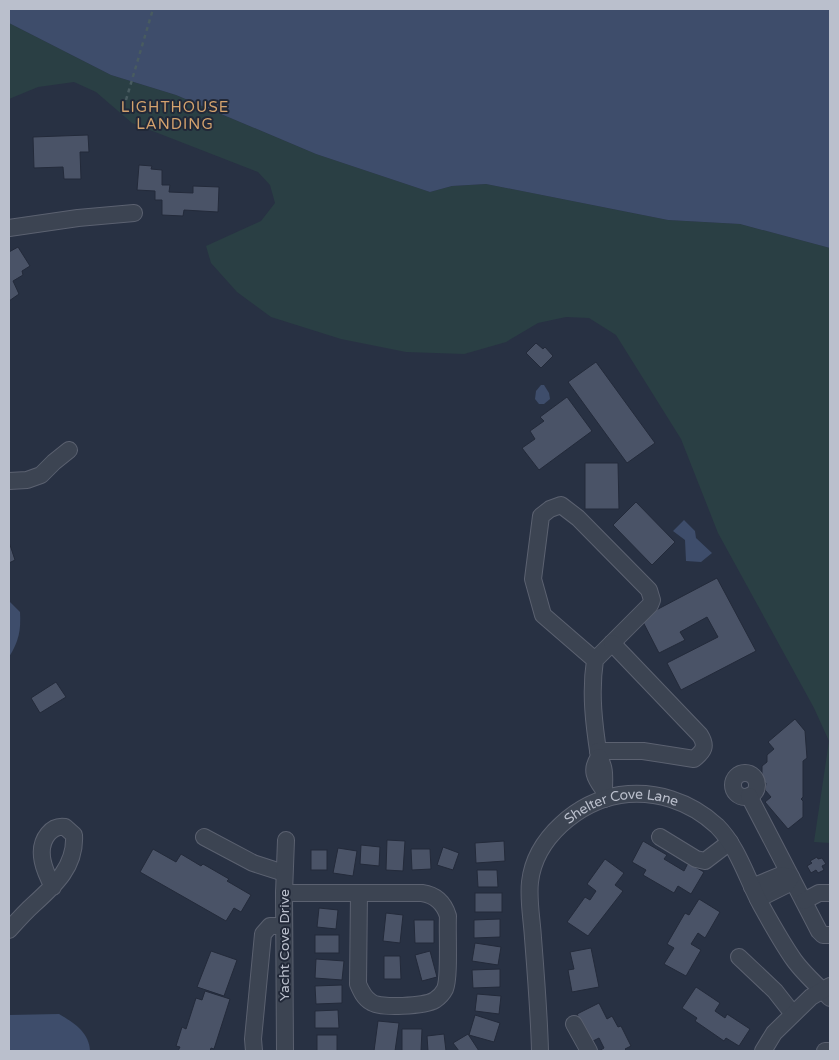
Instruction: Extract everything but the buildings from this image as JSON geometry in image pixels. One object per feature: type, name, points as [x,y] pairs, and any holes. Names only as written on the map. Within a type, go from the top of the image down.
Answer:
[{"type":"street","points":[[9,228],[78,218],[134,213]]},
{"type":"street","points":[[9,481],[27,480],[41,475],[69,450]]},
{"type":"street","points":[[595,660],[543,615],[533,579],[541,516],[550,509],[561,506],[569,510],[649,590],[652,600],[650,605],[595,660],[593,716],[598,754],[606,777],[604,794]]},
{"type":"street","points":[[598,754],[643,751],[694,759],[705,748],[700,735],[612,643]]},
{"type":"street","name":"Shelter Cove Lane","points":[[540,1051],[540,1020],[530,896],[533,871],[536,859],[548,840],[568,818],[604,794],[642,794],[672,798],[708,818],[730,842],[772,925],[795,960],[828,992]]},
{"type":"street","points":[[749,796],[819,931],[823,935],[830,935]]},
{"type":"street","points":[[204,837],[252,862],[284,873]]},
{"type":"street","points":[[660,837],[696,859],[705,861],[730,842]]},
{"type":"street","name":"Yacht Cove Drive","points":[[285,1051],[284,873],[286,840]]},
{"type":"street","points":[[755,893],[781,875],[790,877]]},
{"type":"street","points":[[9,930],[53,887]]},
{"type":"street","points":[[284,893],[359,893],[422,893],[433,896],[445,907],[448,916],[447,982],[442,993],[434,1000],[425,1004],[381,1006],[370,1002],[362,994],[358,984],[359,893]]},
{"type":"street","points":[[804,901],[819,893],[830,893]]},
{"type":"street","points":[[254,1051],[264,934],[270,926],[284,926]]},
{"type":"street","points":[[738,957],[775,991],[793,1014]]},
{"type":"street","points":[[763,1051],[774,1033],[811,997],[828,992]]},
{"type":"street","points":[[574,1024],[589,1051]]},
{"type":"path","points":[[126,100],[152,9]]},
{"type":"green space","points":[[9,23],[111,75],[176,95],[316,154],[430,192],[452,186],[486,184],[668,220],[740,224],[830,248],[830,843],[814,842],[829,741],[814,708],[718,533],[681,439],[616,335],[589,318],[566,317],[538,323],[506,342],[464,354],[406,352],[341,339],[271,317],[237,292],[211,263],[206,246],[261,221],[275,203],[270,185],[258,172],[132,123],[96,92],[74,82],[38,87],[9,99]]},
{"type":"water","points":[[9,9],[830,9],[830,248],[740,224],[668,220],[486,184],[452,186],[430,192],[316,154],[176,95],[111,75],[9,23]]},
{"type":"water","points":[[541,385],[544,385],[550,399],[544,404],[539,404],[535,399],[536,391]]},
{"type":"water","points":[[684,520],[695,531],[696,538],[712,553],[701,562],[686,561],[685,540],[673,531]]},
{"type":"water","points":[[9,601],[20,612],[20,630],[9,657]]},
{"type":"water","points":[[59,1014],[84,1033],[90,1051],[9,1051],[9,1015]]},
{"type":"district","name":"LIGHTHOUSE LANDING","points":[[175,116]]}]
